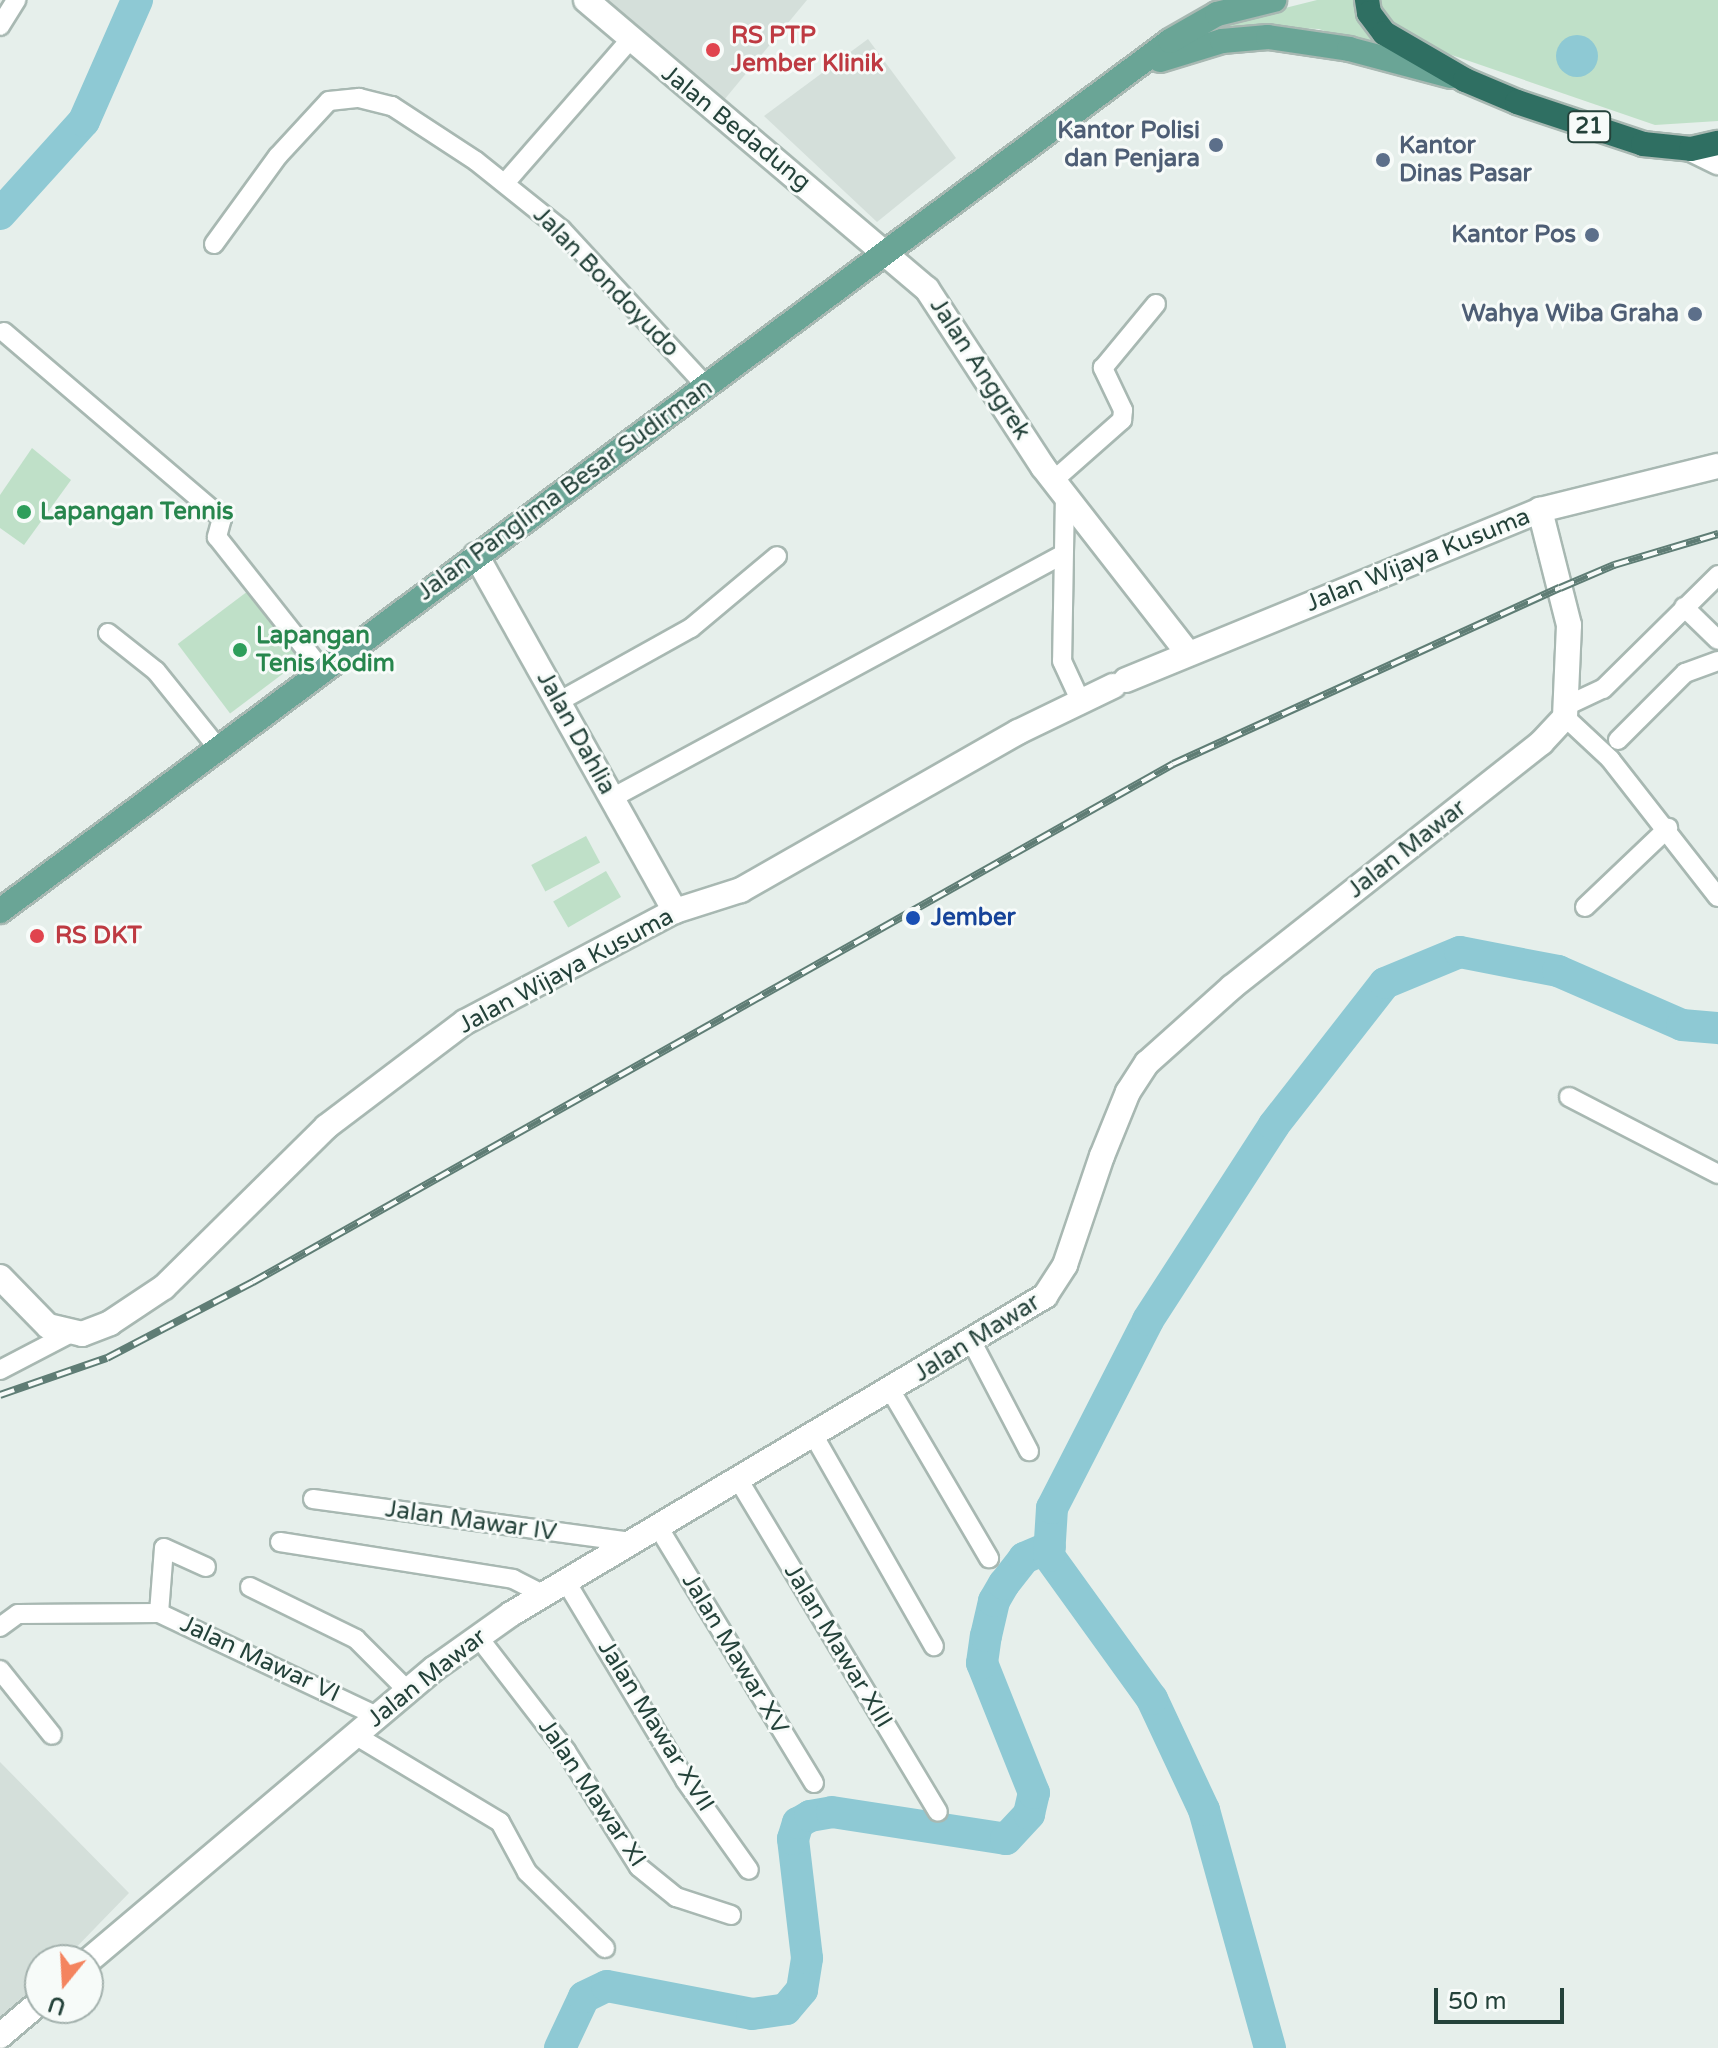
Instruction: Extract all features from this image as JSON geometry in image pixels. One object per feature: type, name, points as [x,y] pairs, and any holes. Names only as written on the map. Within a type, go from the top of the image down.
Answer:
[{"type":"highway","name":"21","points":[[1367,0],[1369,13],[1384,33],[1465,80],[1606,133],[1691,149],[1718,143]]},
{"type":"main road","name":"Jalan Panglima Besar Sudirman","points":[[0,911],[1130,70],[1217,14],[1274,0]]},
{"type":"main road","name":"Jalan Panglima Besar Sudirman","points":[[1130,70],[1204,45],[1268,37],[1349,49],[1465,80]]},
{"type":"street","points":[[0,26],[16,0]]},
{"type":"street","name":"Jalan Bedadung","points":[[586,0],[629,41],[889,251]]},
{"type":"street","points":[[505,183],[629,41]]},
{"type":"street","name":"Jalan Bondoyudo","points":[[214,244],[278,156],[329,101],[359,98],[392,106],[505,183],[562,230],[706,386]]},
{"type":"street","points":[[1691,149],[1718,162]]},
{"type":"street","name":"Jalan Anggrek","points":[[889,251],[927,289],[1060,487],[1188,653]]},
{"type":"street","points":[[1080,700],[1062,661],[1060,487],[1122,420],[1123,410],[1103,368],[1156,304]]},
{"type":"street","points":[[4,332],[222,518],[217,537],[322,670]]},
{"type":"street","name":"Jalan Wijaya Kusuma","points":[[71,1333],[96,1329],[142,1306],[326,1127],[465,1022],[675,911],[741,890],[1080,700],[1188,653],[1540,510],[1718,466]]},
{"type":"street","points":[[1540,510],[1569,625],[1566,711],[1668,828],[1718,897]]},
{"type":"street","name":"Jalan Dahlia","points":[[476,555],[675,911]]},
{"type":"street","points":[[612,798],[1062,555]]},
{"type":"street","points":[[558,702],[691,628],[777,556]]},
{"type":"street","points":[[1566,711],[1603,689],[1718,575]]},
{"type":"street","points":[[1684,607],[1718,640]]},
{"type":"street","points":[[108,633],[156,671],[218,748]]},
{"type":"street","points":[[1618,740],[1685,673],[1718,661]]},
{"type":"street","name":"Jalan Mawar","points":[[104,1947],[377,1716],[542,1594],[973,1344],[1045,1296],[1065,1265],[1106,1144],[1147,1063],[1232,987],[1541,743],[1566,711]]},
{"type":"street","points":[[1585,907],[1668,828]]},
{"type":"street","points":[[1569,1097],[1718,1174]]},
{"type":"street","points":[[0,1277],[48,1326],[71,1333]]},
{"type":"street","points":[[0,1370],[71,1333]]},
{"type":"street","points":[[973,1344],[1029,1451]]},
{"type":"street","points":[[891,1391],[989,1558]]},
{"type":"street","points":[[814,1436],[934,1646]]},
{"type":"street","name":"Jalan Mawar XIII","points":[[738,1479],[938,1812]]},
{"type":"street","name":"Jalan Mawar IV","points":[[313,1499],[629,1542]]},
{"type":"street","name":"Jalan Mawar XV","points":[[657,1525],[814,1783]]},
{"type":"street","points":[[280,1542],[513,1579],[542,1594]]},
{"type":"street","points":[[159,1613],[164,1548],[206,1567]]},
{"type":"street","name":"Jalan Mawar XVII","points":[[565,1580],[685,1780],[749,1870]]},
{"type":"street","points":[[250,1587],[356,1639],[408,1691]]},
{"type":"street","name":"Jalan Mawar VI","points":[[0,1627],[18,1614],[159,1613],[377,1716]]},
{"type":"street","name":"Jalan Mawar XI","points":[[479,1638],[566,1751],[639,1867],[676,1897],[731,1915]]},
{"type":"street","points":[[0,1670],[52,1735]]},
{"type":"street","points":[[355,1735],[500,1822],[527,1872],[605,1948]]},
{"type":"street","points":[[0,2036],[24,2016]]},
{"type":"shaded area","name":"RS PTP Jember Klinik","points":[[598,0],[807,0],[724,100]]},
{"type":"shaded area","points":[[868,39],[956,158],[877,222],[764,116]]},
{"type":"shaded area","points":[[0,1762],[129,1893],[80,1944],[24,1944],[24,1998],[0,2018]]},
{"type":"green space","points":[[1317,0],[1357,0],[1365,28],[1395,55],[1319,29],[1241,26],[1205,34],[1205,28]]},
{"type":"green space","points":[[1378,0],[1718,0],[1718,121],[1655,125],[1437,50],[1399,33],[1386,20]]},
{"type":"green space","name":"Lapangan Tennis","points":[[32,448],[71,480],[24,545],[0,528],[0,495]]},
{"type":"green space","name":"Lapangan Tenis Kodim","points":[[252,588],[304,657],[230,713],[178,644]]},
{"type":"green space","points":[[586,836],[600,862],[545,892],[531,865]]},
{"type":"green space","points":[[606,871],[621,897],[568,927],[553,902]]},
{"type":"water","points":[[1577,35],[1591,42],[1598,56],[1591,70],[1577,77],[1563,70],[1556,56],[1563,42]]},
{"type":"waterway","points":[[0,214],[84,121],[137,0]]},
{"type":"waterway","points":[[1270,2048],[1204,1810],[1152,1699],[1049,1556],[1052,1508],[1148,1320],[1274,1125],[1385,983],[1460,952],[1558,971],[1682,1025],[1718,1028]]},
{"type":"waterway","points":[[560,2048],[584,1997],[607,1986],[752,2014],[786,2009],[802,1990],[807,1958],[793,1839],[798,1823],[810,1816],[832,1812],[1006,1839],[1029,1814],[1034,1793],[982,1663],[986,1636],[994,1601],[1004,1584],[1024,1558],[1050,1547]]},
{"type":"railway","points":[[0,1395],[107,1358],[253,1282],[1173,764],[1614,565],[1718,534]]},
{"type":"place","name":"RS PTP Jember Klinik","points":[[713,50]]},
{"type":"place","name":"Kantor Polisi dan Penjara","points":[[1216,145]]},
{"type":"place","name":"Kantor Dinas Pasar","points":[[1383,160]]},
{"type":"place","name":"Kantor Pos","points":[[1592,235]]},
{"type":"place","name":"Wahya Wiba Graha","points":[[1695,314]]},
{"type":"place","name":"Lapangan Tennis","points":[[24,512]]},
{"type":"place","name":"Lapangan Tenis Kodim","points":[[240,650]]},
{"type":"place","name":"Jember","points":[[913,918]]},
{"type":"place","name":"RS DKT","points":[[37,936]]}]
